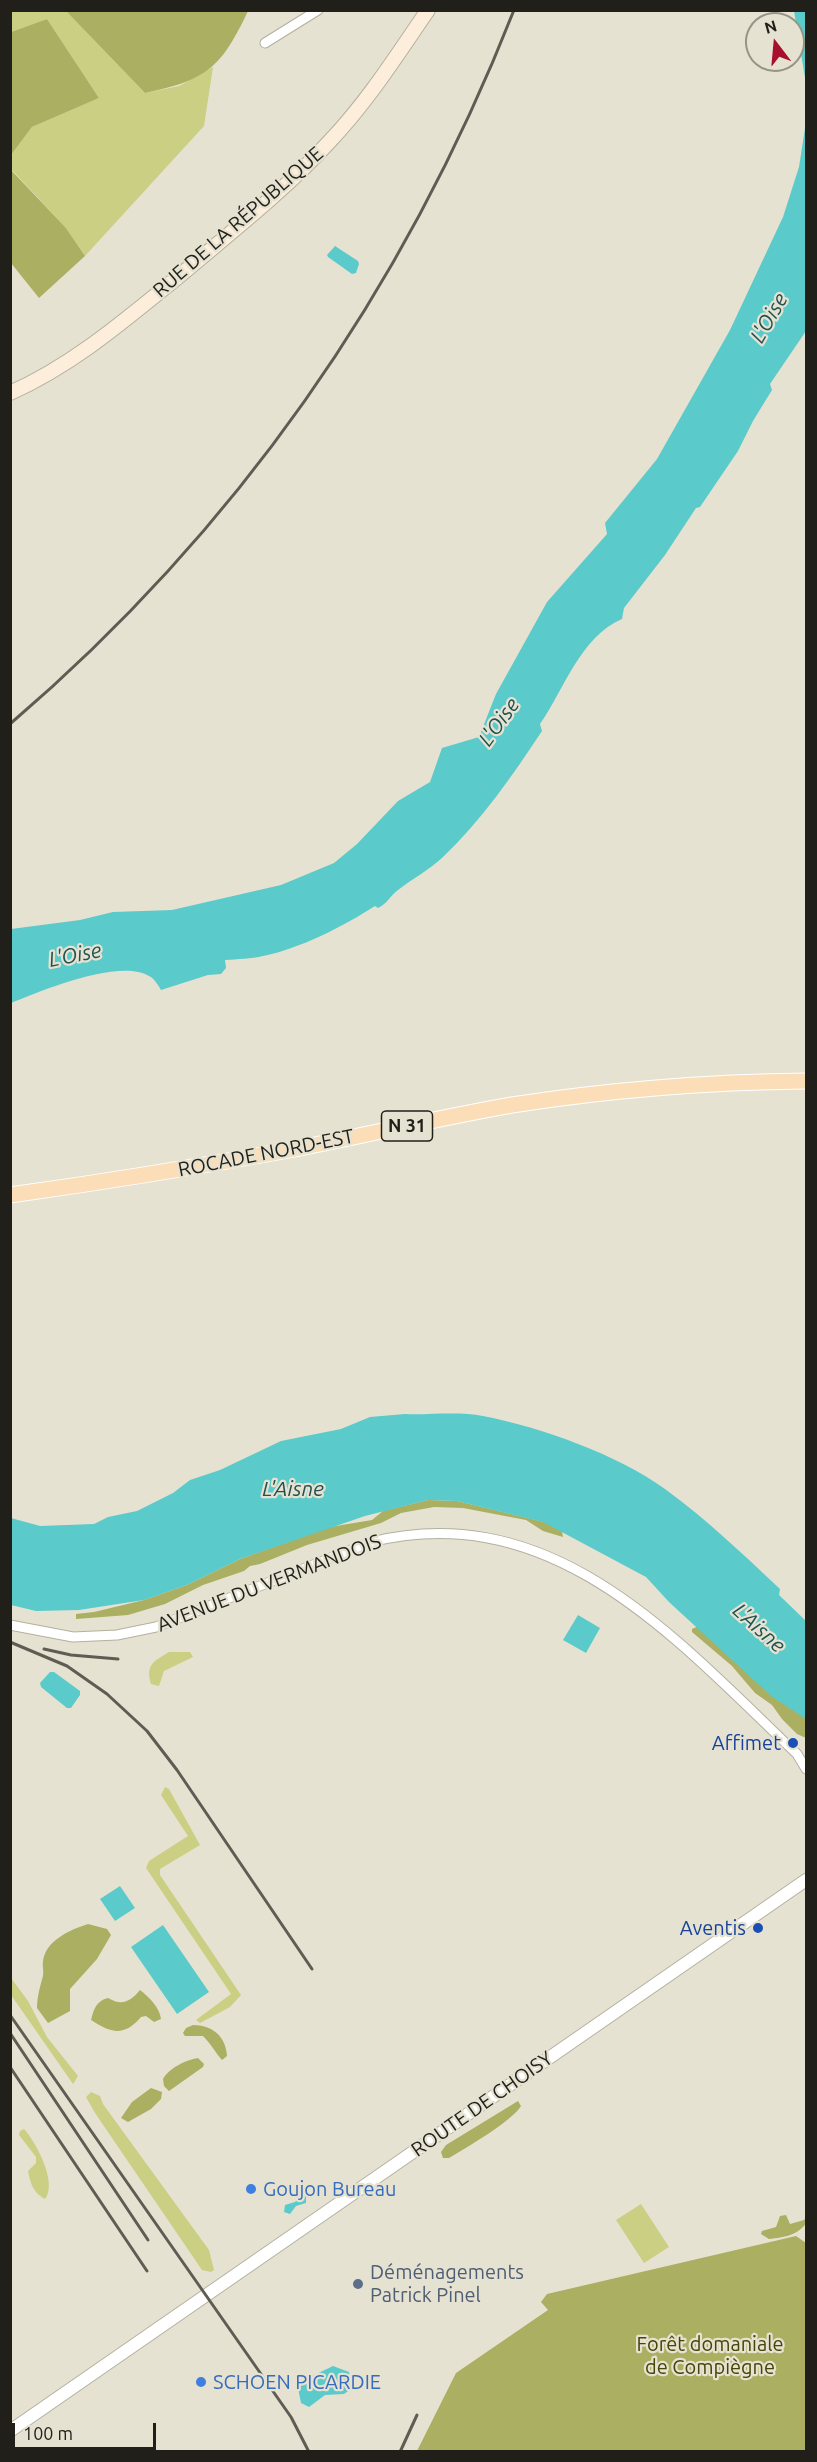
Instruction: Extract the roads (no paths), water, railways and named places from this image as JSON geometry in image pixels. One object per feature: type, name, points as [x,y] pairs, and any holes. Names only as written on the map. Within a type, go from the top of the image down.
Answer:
[{"type":"main road","name":"RUE DE LA RÉPUBLIQUE","points":[[10,393],[73,359],[123,322],[282,188],[330,141],[363,103],[386,74],[428,10]]},
{"type":"main road","name":"ROCADE NORD-EST","points":[[10,1195],[149,1174],[567,1097],[657,1087],[807,1081]]},
{"type":"street","points":[[265,43],[318,10]]},
{"type":"street","name":"AVENUE DU VERMANDOIS","points":[[10,1625],[73,1636],[117,1635],[156,1627],[371,1542],[427,1532],[454,1532],[491,1537],[526,1547],[560,1562],[612,1591],[683,1645],[797,1754],[807,1769]]},
{"type":"street","name":"ROUTE DE CHOISY","points":[[10,2432],[807,1880]]},
{"type":"water","points":[[806,11],[806,84],[804,72],[805,12],[794,12]]},
{"type":"water","name":"L'Oise","points":[[806,94],[806,331],[770,384],[772,390],[738,451],[700,507],[696,508],[665,555],[624,608],[622,619],[607,627],[584,651],[540,724],[542,731],[508,781],[470,829],[432,867],[398,890],[378,908],[375,906],[335,929],[291,948],[258,957],[225,960],[226,968],[221,974],[208,975],[161,990],[149,976],[136,972],[119,971],[80,978],[11,1003],[11,929],[80,920],[113,912],[172,910],[281,885],[334,863],[357,844],[398,801],[430,782],[442,748],[479,737],[496,694],[547,602],[607,534],[605,523],[657,459],[730,330],[783,217],[799,167],[805,128]]},
{"type":"water","points":[[335,246],[358,261],[356,273],[352,274],[328,257],[327,255]]},
{"type":"water","name":"L'Aisne","points":[[405,1414],[474,1415],[529,1427],[578,1444],[625,1465],[680,1500],[780,1589],[779,1595],[806,1621],[806,1719],[771,1696],[669,1602],[646,1577],[543,1522],[457,1501],[428,1500],[365,1516],[240,1559],[187,1585],[144,1600],[79,1610],[36,1611],[11,1605],[11,1518],[40,1526],[94,1524],[108,1517],[137,1511],[173,1493],[190,1480],[220,1470],[281,1441],[341,1429],[370,1417]]},
{"type":"water","points":[[578,1615],[600,1628],[586,1653],[563,1640]]},
{"type":"water","points":[[50,1672],[54,1672],[80,1691],[80,1695],[71,1708],[67,1708],[41,1687],[40,1683]]},
{"type":"water","points":[[120,1886],[135,1908],[115,1921],[100,1899]]},
{"type":"water","points":[[163,1925],[209,1992],[177,2014],[131,1947]]},
{"type":"water","points":[[301,2195],[306,2196],[306,2203],[296,2206],[290,2214],[284,2212],[285,2205],[295,2202]]},
{"type":"water","points":[[333,2366],[349,2372],[351,2389],[344,2394],[325,2395],[309,2407],[301,2403],[298,2388],[304,2380]]},
{"type":"railway","points":[[10,724],[93,649],[170,569],[241,486],[307,398],[367,307],[421,212],[470,113],[514,10]]},
{"type":"railway","points":[[10,1642],[67,1666],[107,1694],[147,1731],[177,1770],[312,1969]]},
{"type":"railway","points":[[44,1649],[71,1655],[118,1659]]},
{"type":"railway","points":[[10,2015],[291,2417],[309,2452]]},
{"type":"railway","points":[[10,2033],[148,2240]]},
{"type":"railway","points":[[10,2067],[147,2271]]},
{"type":"railway","points":[[400,2452],[417,2415]]},
{"type":"place","name":"Affimet","points":[[793,1743]]},
{"type":"place","name":"Aventis","points":[[758,1928]]},
{"type":"place","name":"Goujon Bureau","points":[[251,2189]]},
{"type":"place","name":"Déménagements Patrick Pinel","points":[[358,2284]]},
{"type":"place","name":"SCHOEN PICARDIE","points":[[201,2382]]},
{"type":"park label","name":"Forêt domaniale de Compiègne","points":[[710,2356]]}]
